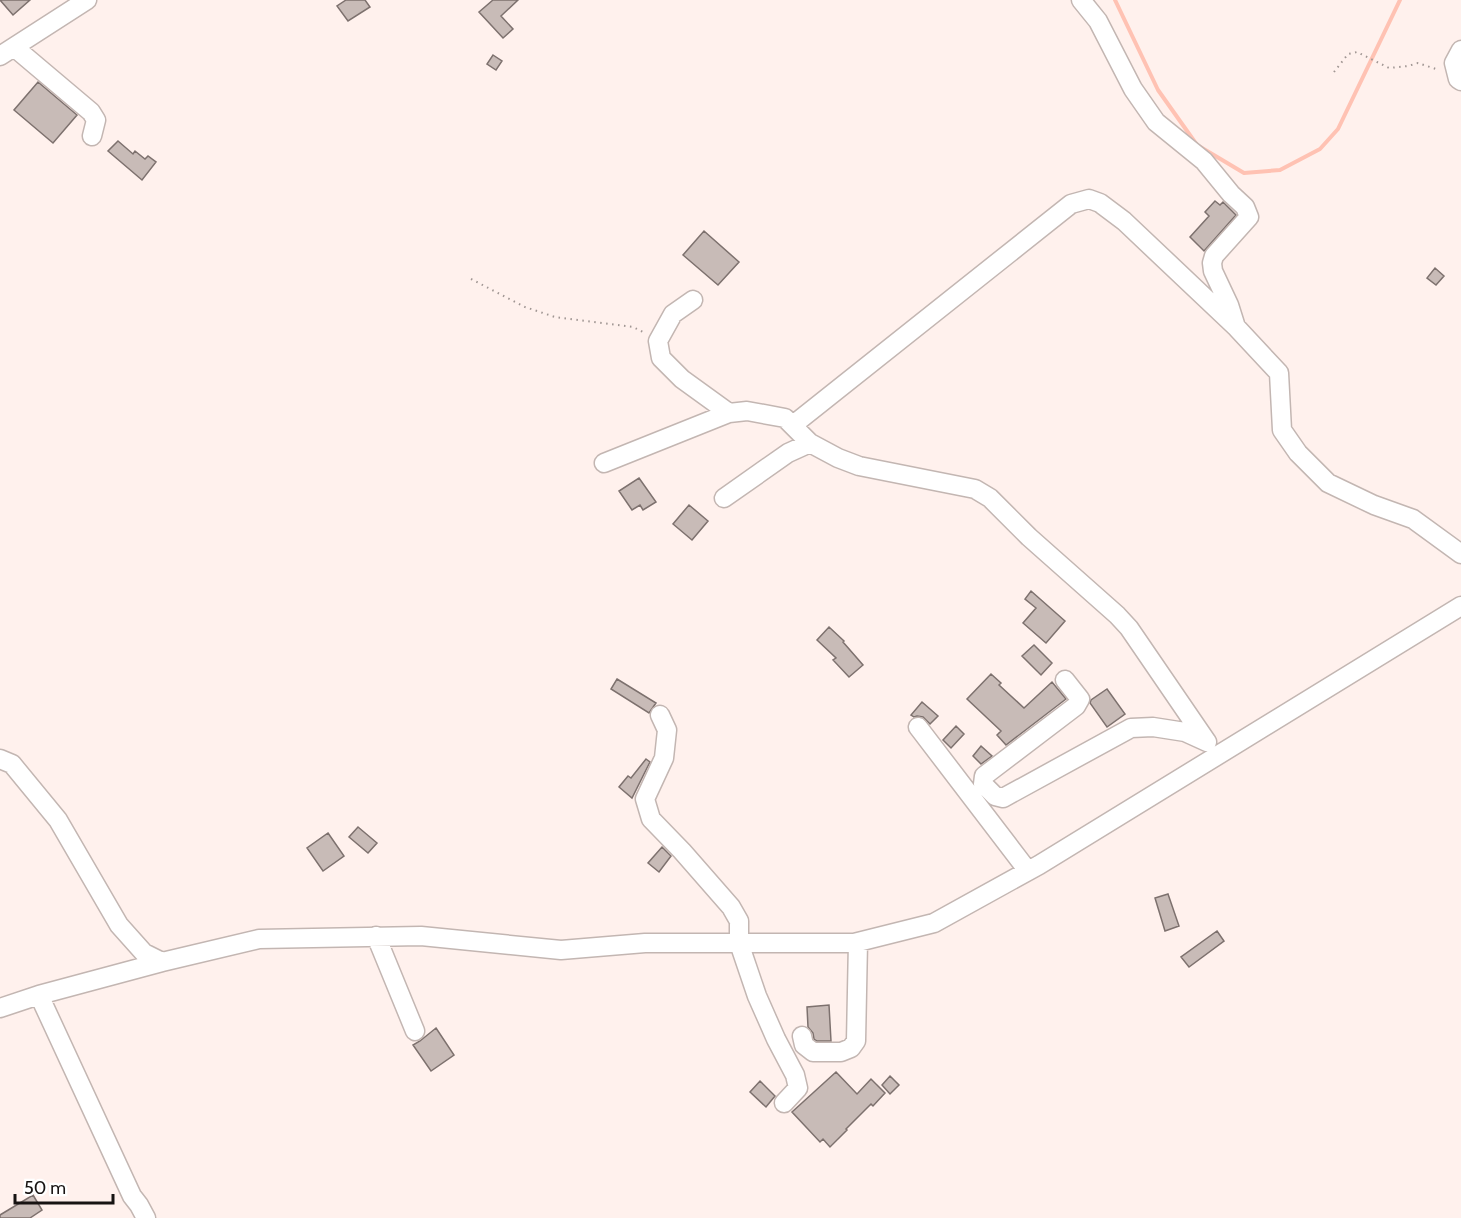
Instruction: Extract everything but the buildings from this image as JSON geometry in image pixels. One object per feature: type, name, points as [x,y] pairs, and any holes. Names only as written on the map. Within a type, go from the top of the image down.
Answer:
[{"type":"street","points":[[87,0],[7,51],[91,112],[96,120],[92,136]]},
{"type":"street","points":[[1081,0],[1098,21],[1133,88],[1156,122],[1204,161],[1231,194],[1245,207],[1249,217],[1214,255],[1212,264],[1237,328]]},
{"type":"street","points":[[1459,80],[1454,63],[1461,50]]},
{"type":"street","points":[[793,425],[1071,204],[1089,199],[1100,203],[1124,221],[1237,328],[1279,373],[1282,430],[1298,453],[1328,483],[1374,505],[1413,519],[1461,554]]},
{"type":"street","points":[[693,300],[673,314],[658,340],[661,358],[682,379],[729,413]]},
{"type":"street","points":[[604,463],[729,413],[747,411],[785,418],[810,442],[838,458],[859,466],[975,489],[990,498],[1029,537],[1117,615],[1129,628],[1207,742],[1221,754]]},
{"type":"street","points":[[724,498],[788,453],[810,442]]},
{"type":"street","points":[[0,1008],[39,995],[162,962],[259,939],[422,936],[561,950],[645,944],[858,942],[934,923],[1028,871],[1461,606]]},
{"type":"street","points":[[1065,680],[1080,699],[1076,706],[984,776],[983,784],[995,796],[1003,798],[1131,728],[1154,727],[1185,732],[1207,742]]},
{"type":"street","points":[[660,715],[667,730],[664,758],[645,799],[651,819],[731,907],[739,921],[740,943],[757,996],[795,1075],[798,1088],[784,1103]]},
{"type":"street","points":[[918,727],[1028,871]]},
{"type":"street","points":[[0,759],[12,764],[58,819],[119,925],[144,953],[162,962]]},
{"type":"street","points":[[376,936],[415,1031]]},
{"type":"street","points":[[802,1036],[804,1046],[813,1052],[841,1052],[851,1048],[856,1041],[858,942]]},
{"type":"street","points":[[39,995],[132,1196],[146,1218]]},
{"type":"path","points":[[1334,72],[1348,54],[1357,52],[1389,68],[1418,63],[1434,67],[1459,80]]},
{"type":"path","points":[[471,279],[525,307],[555,318],[633,327],[658,340]]},
{"type":"waterway","points":[[1115,0],[1158,90],[1197,145],[1244,173],[1280,170],[1320,149],[1338,129],[1400,0]]}]
